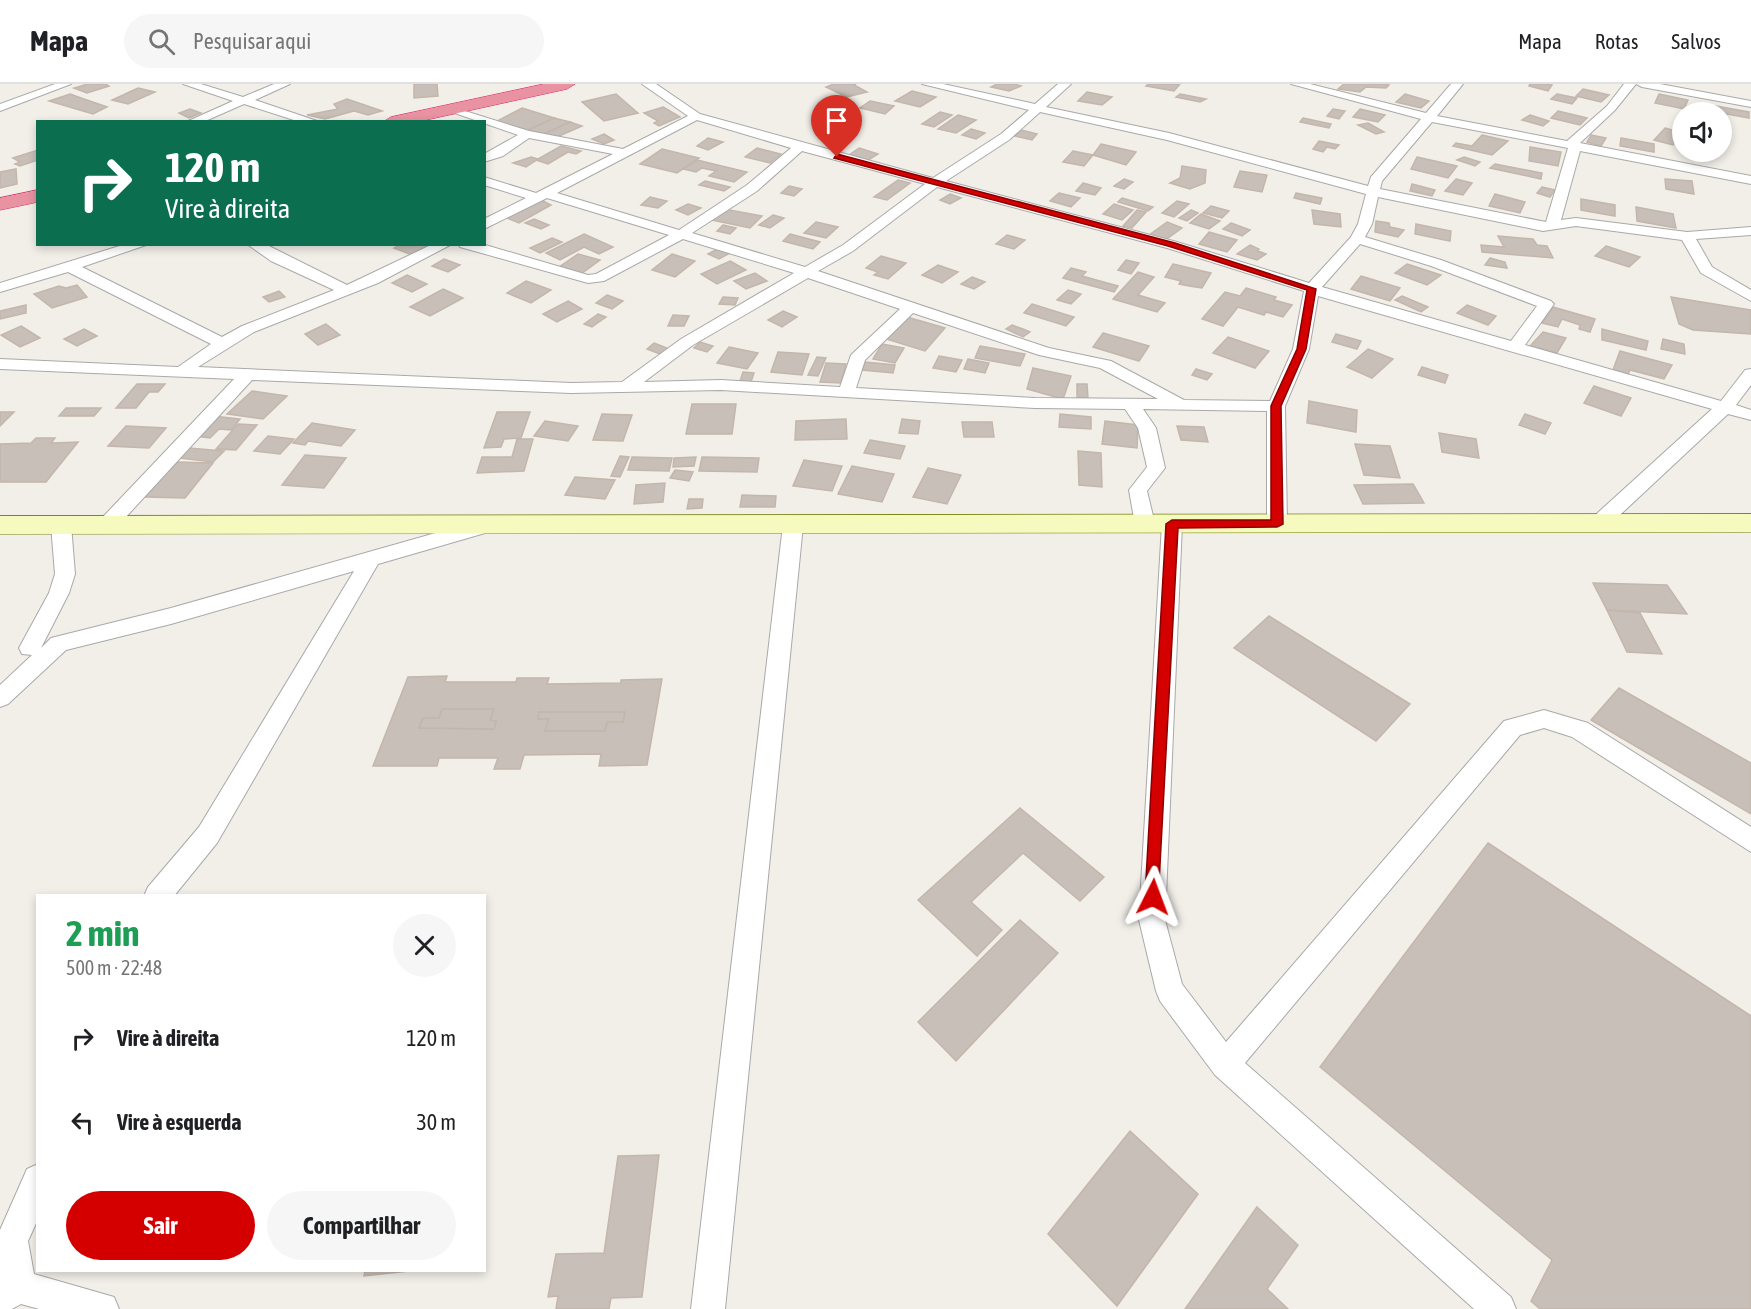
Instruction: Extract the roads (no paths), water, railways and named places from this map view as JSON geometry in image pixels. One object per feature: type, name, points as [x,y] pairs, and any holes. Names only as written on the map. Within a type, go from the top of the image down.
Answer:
[{"type":"highway","points":[[400,120],[567,84]]},
{"type":"highway","points":[[0,204],[36,196]]},
{"type":"main road","points":[[0,525],[1751,523]]},
{"type":"street","points":[[0,108],[65,84]]},
{"type":"street","points":[[189,84],[247,99],[308,120]]},
{"type":"street","points":[[197,120],[284,84]]},
{"type":"street","points":[[648,84],[696,116],[800,147],[1172,245],[1312,289],[1751,415]]},
{"type":"street","points":[[928,84],[1038,106],[1180,140],[1408,200],[1552,227],[1576,222],[1687,236],[1751,231]]},
{"type":"street","points":[[625,388],[687,342],[809,273],[848,248],[936,182],[1005,137],[1065,84]]},
{"type":"street","points":[[1298,84],[1426,117],[1751,180]]},
{"type":"street","points":[[1277,524],[1276,406],[1301,349],[1312,289],[1357,239],[1365,224],[1376,180],[1426,117],[1457,84]]},
{"type":"street","points":[[1552,227],[1575,146],[1573,141],[1575,137],[1611,108],[1630,84]]},
{"type":"street","points":[[1642,84],[1751,104]]},
{"type":"street","points":[[449,109],[483,120]]},
{"type":"street","points":[[486,224],[696,116]]},
{"type":"street","points":[[486,121],[527,134],[627,153]]},
{"type":"street","points":[[486,157],[499,153],[527,134]]},
{"type":"street","points":[[472,246],[588,279],[607,275],[641,254],[682,234],[752,188],[800,147]]},
{"type":"street","points":[[486,182],[682,234],[911,306],[1045,352],[1105,364],[1183,405]]},
{"type":"street","points":[[1687,236],[1706,270],[1751,296]]},
{"type":"street","points":[[1357,239],[1436,263],[1546,304],[1516,346]]},
{"type":"street","points":[[0,288],[136,246]]},
{"type":"street","points":[[257,246],[276,258],[348,291]]},
{"type":"street","points":[[184,370],[248,329],[348,291],[441,246]]},
{"type":"street","points":[[70,267],[222,344]]},
{"type":"street","points":[[848,391],[857,358],[881,338],[911,306]]},
{"type":"street","points":[[0,364],[571,388],[687,385],[848,391],[1035,403],[1276,406]]},
{"type":"street","points":[[107,525],[249,373]]},
{"type":"street","points":[[1599,523],[1726,406],[1751,374]]},
{"type":"street","points":[[1131,405],[1147,428],[1156,468],[1138,490],[1145,524]]},
{"type":"street","points":[[1172,524],[1152,920],[1170,991],[1225,1065],[1499,1309]]},
{"type":"street","points":[[61,525],[65,574],[59,594],[30,648],[59,644],[171,616],[486,525]]},
{"type":"street","points":[[708,1309],[794,525]]},
{"type":"street","points":[[159,894],[208,835],[372,557]]},
{"type":"street","points":[[0,699],[59,644]]},
{"type":"street","points":[[1225,1065],[1512,728],[1544,719],[1580,730],[1751,841]]},
{"type":"street","points":[[36,1184],[6,1250],[10,1292],[102,1309]]}]
